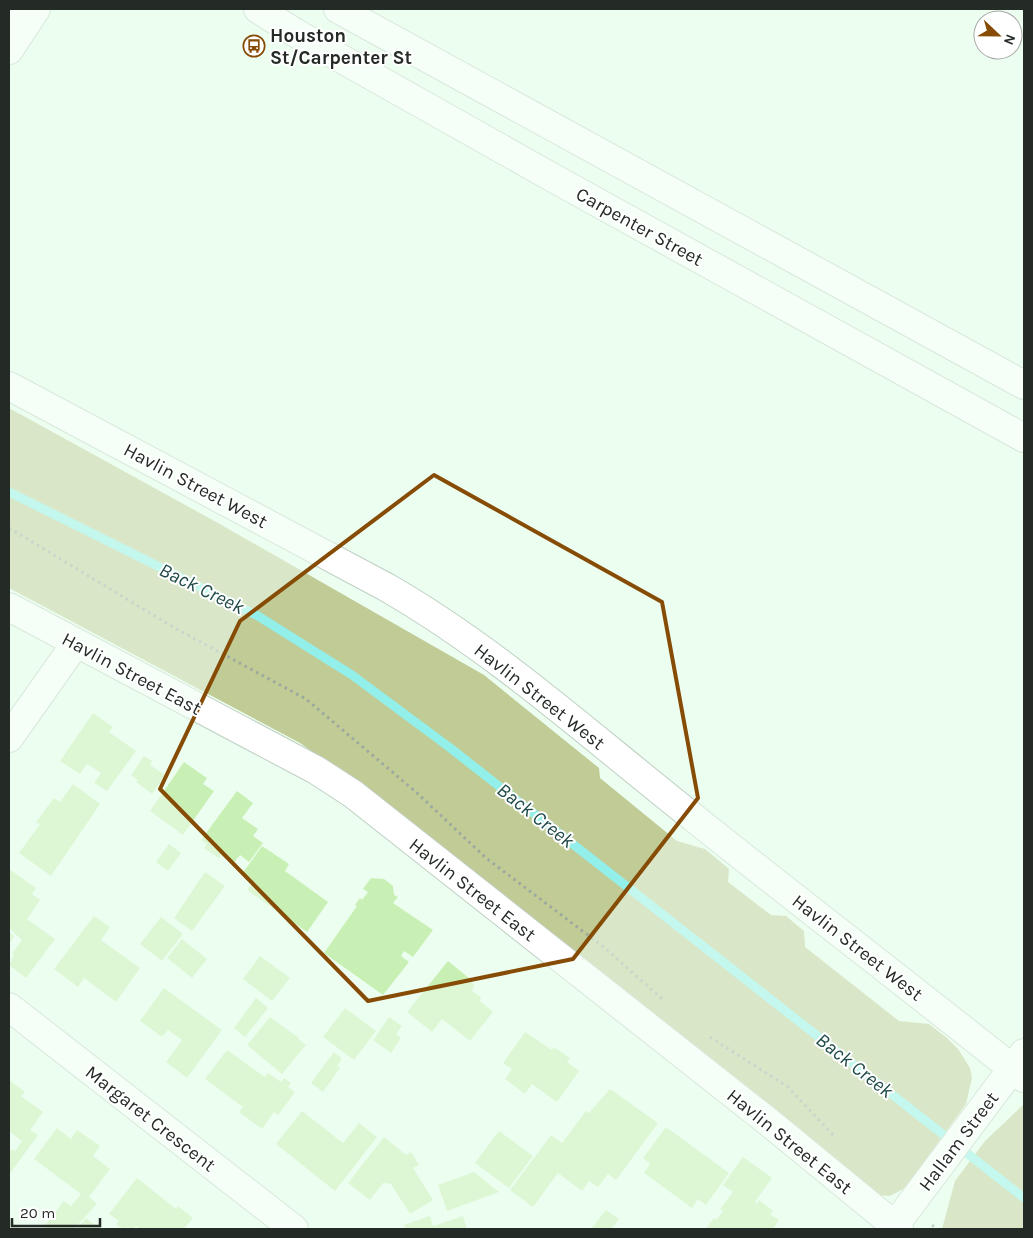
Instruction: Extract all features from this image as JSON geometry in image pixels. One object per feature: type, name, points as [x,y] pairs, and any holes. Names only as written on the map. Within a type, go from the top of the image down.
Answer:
[{"type":"street","points":[[9,15],[12,9]]},
{"type":"street","points":[[9,50],[36,9]]},
{"type":"street","name":"Carpenter Street","points":[[258,9],[294,32],[555,179],[1024,438]]},
{"type":"street","points":[[338,9],[1024,385]]},
{"type":"street","name":"Havlin Street West","points":[[9,386],[386,586],[444,622],[488,653],[724,842],[1020,1066]]},
{"type":"street","name":"Havlin Street East","points":[[9,607],[316,770],[353,794],[771,1124],[895,1228]]},
{"type":"street","points":[[9,738],[76,643]]},
{"type":"street","name":"Margaret Crescent","points":[[9,1007],[294,1229]]},
{"type":"street","name":"Hallam Street","points":[[895,1228],[966,1130],[1020,1066]]},
{"type":"highlighted area","points":[[434,475],[662,602],[698,798],[573,959],[368,1001],[160,789],[240,621]]},
{"type":"green space","points":[[9,408],[218,523],[484,675],[599,768],[600,778],[677,841],[705,849],[729,869],[728,882],[771,915],[786,916],[804,931],[805,947],[899,1021],[929,1024],[947,1038],[958,1049],[970,1068],[972,1078],[966,1104],[905,1188],[890,1196],[875,1195],[394,809],[300,743],[9,588]]},
{"type":"green space","points":[[1024,1104],[1024,1229],[942,1229],[955,1181],[985,1141]]},
{"type":"building","points":[[93,713],[113,727],[109,732],[136,751],[107,791],[94,783],[101,773],[87,764],[80,774],[60,761]]},
{"type":"building","points":[[144,756],[152,761],[150,765],[165,775],[152,794],[136,782],[138,780],[131,775]]},
{"type":"building","points":[[184,762],[207,778],[203,784],[214,791],[183,835],[150,811]]},
{"type":"building","points":[[73,784],[100,804],[51,876],[19,853],[40,824],[36,822],[54,798],[60,802]]},
{"type":"building","points":[[237,791],[253,803],[242,818],[258,829],[253,836],[263,843],[249,862],[240,855],[233,864],[221,855],[219,858],[204,848],[207,844],[201,840]]},
{"type":"building","points":[[169,844],[181,853],[168,871],[156,862]]},
{"type":"building","points":[[262,846],[289,864],[285,871],[328,902],[307,932],[247,890],[253,882],[242,874]]},
{"type":"building","points":[[9,869],[36,888],[32,894],[40,900],[27,919],[55,939],[26,978],[9,965],[14,955],[12,954],[22,940],[9,928]]},
{"type":"building","points":[[205,872],[225,886],[192,931],[174,918]]},
{"type":"building","points":[[371,878],[384,879],[393,886],[394,895],[398,897],[393,903],[433,930],[413,957],[404,951],[401,956],[409,962],[383,995],[324,953],[357,906],[355,905],[360,898],[362,900],[368,892],[363,889]]},
{"type":"building","points":[[94,916],[110,927],[101,940],[140,968],[116,1002],[84,978],[78,987],[54,969]]},
{"type":"building","points":[[161,917],[183,934],[162,961],[140,944]]},
{"type":"building","points":[[9,932],[14,936],[9,944]]},
{"type":"building","points":[[182,939],[207,959],[192,978],[167,958]]},
{"type":"building","points":[[260,956],[290,978],[272,1001],[243,979]]},
{"type":"building","points":[[448,961],[470,979],[474,985],[472,991],[481,997],[480,1001],[493,1012],[470,1041],[442,1019],[432,1032],[407,1012]]},
{"type":"building","points":[[164,988],[222,1030],[187,1078],[166,1062],[182,1040],[168,1030],[162,1037],[140,1021]]},
{"type":"building","points":[[256,998],[268,1008],[245,1037],[234,1028]]},
{"type":"building","points":[[345,1008],[376,1031],[354,1060],[323,1037]]},
{"type":"building","points":[[270,1017],[306,1045],[282,1074],[247,1045]]},
{"type":"building","points":[[389,1017],[402,1026],[396,1034],[401,1038],[391,1053],[373,1040]]},
{"type":"building","points":[[525,1032],[552,1050],[554,1047],[570,1058],[567,1062],[579,1071],[557,1102],[532,1084],[525,1094],[505,1079],[512,1069],[503,1063]]},
{"type":"building","points":[[227,1050],[265,1077],[268,1073],[281,1082],[284,1078],[291,1083],[288,1087],[295,1092],[278,1115],[274,1112],[262,1129],[239,1112],[243,1107],[205,1079]]},
{"type":"building","points":[[334,1052],[342,1059],[337,1066],[340,1068],[323,1092],[311,1083]]},
{"type":"building","points":[[9,1080],[25,1092],[21,1096],[43,1112],[30,1130],[38,1135],[9,1175],[9,1153],[12,1149],[15,1151],[22,1141],[9,1131]]},
{"type":"building","points":[[610,1089],[658,1123],[616,1180],[608,1174],[598,1187],[589,1181],[582,1191],[558,1173],[533,1207],[510,1190],[551,1135],[562,1143],[586,1111],[589,1113]]},
{"type":"building","points":[[302,1111],[343,1143],[359,1123],[377,1137],[335,1191],[276,1144]]},
{"type":"building","points":[[666,1127],[729,1173],[706,1205],[698,1199],[692,1208],[644,1173],[650,1164],[643,1158]]},
{"type":"building","points":[[57,1128],[71,1139],[77,1130],[100,1146],[93,1156],[110,1169],[89,1197],[97,1204],[74,1229],[43,1228],[64,1201],[71,1206],[81,1194],[34,1159]]},
{"type":"building","points":[[499,1131],[533,1156],[509,1188],[475,1163]]},
{"type":"building","points":[[384,1137],[406,1155],[411,1152],[419,1165],[413,1168],[433,1200],[410,1214],[391,1184],[383,1183],[370,1200],[348,1183]]},
{"type":"building","points":[[743,1157],[772,1178],[755,1202],[757,1204],[759,1200],[773,1211],[770,1214],[779,1220],[773,1229],[706,1229],[714,1218],[716,1220],[723,1211],[720,1209],[733,1192],[723,1185]]},
{"type":"building","points":[[474,1172],[499,1192],[447,1211],[438,1185]]},
{"type":"building","points":[[137,1178],[176,1209],[178,1206],[193,1218],[184,1229],[140,1229],[136,1226],[133,1229],[126,1227],[123,1229],[116,1224],[119,1221],[109,1214]]},
{"type":"building","points":[[606,1210],[619,1219],[611,1229],[591,1229]]},
{"type":"building","points":[[430,1216],[433,1226],[463,1216],[467,1229],[406,1229],[404,1225]]},
{"type":"building","points":[[86,1218],[100,1229],[77,1229]]},
{"type":"building","points":[[9,1220],[22,1229],[9,1229]]},
{"type":"waterway","name":"Back Creek","points":[[9,492],[258,616],[352,675],[449,747],[1024,1198]]},
{"type":"place","name":"Houston St/Carpenter St","points":[[254,46]]}]
